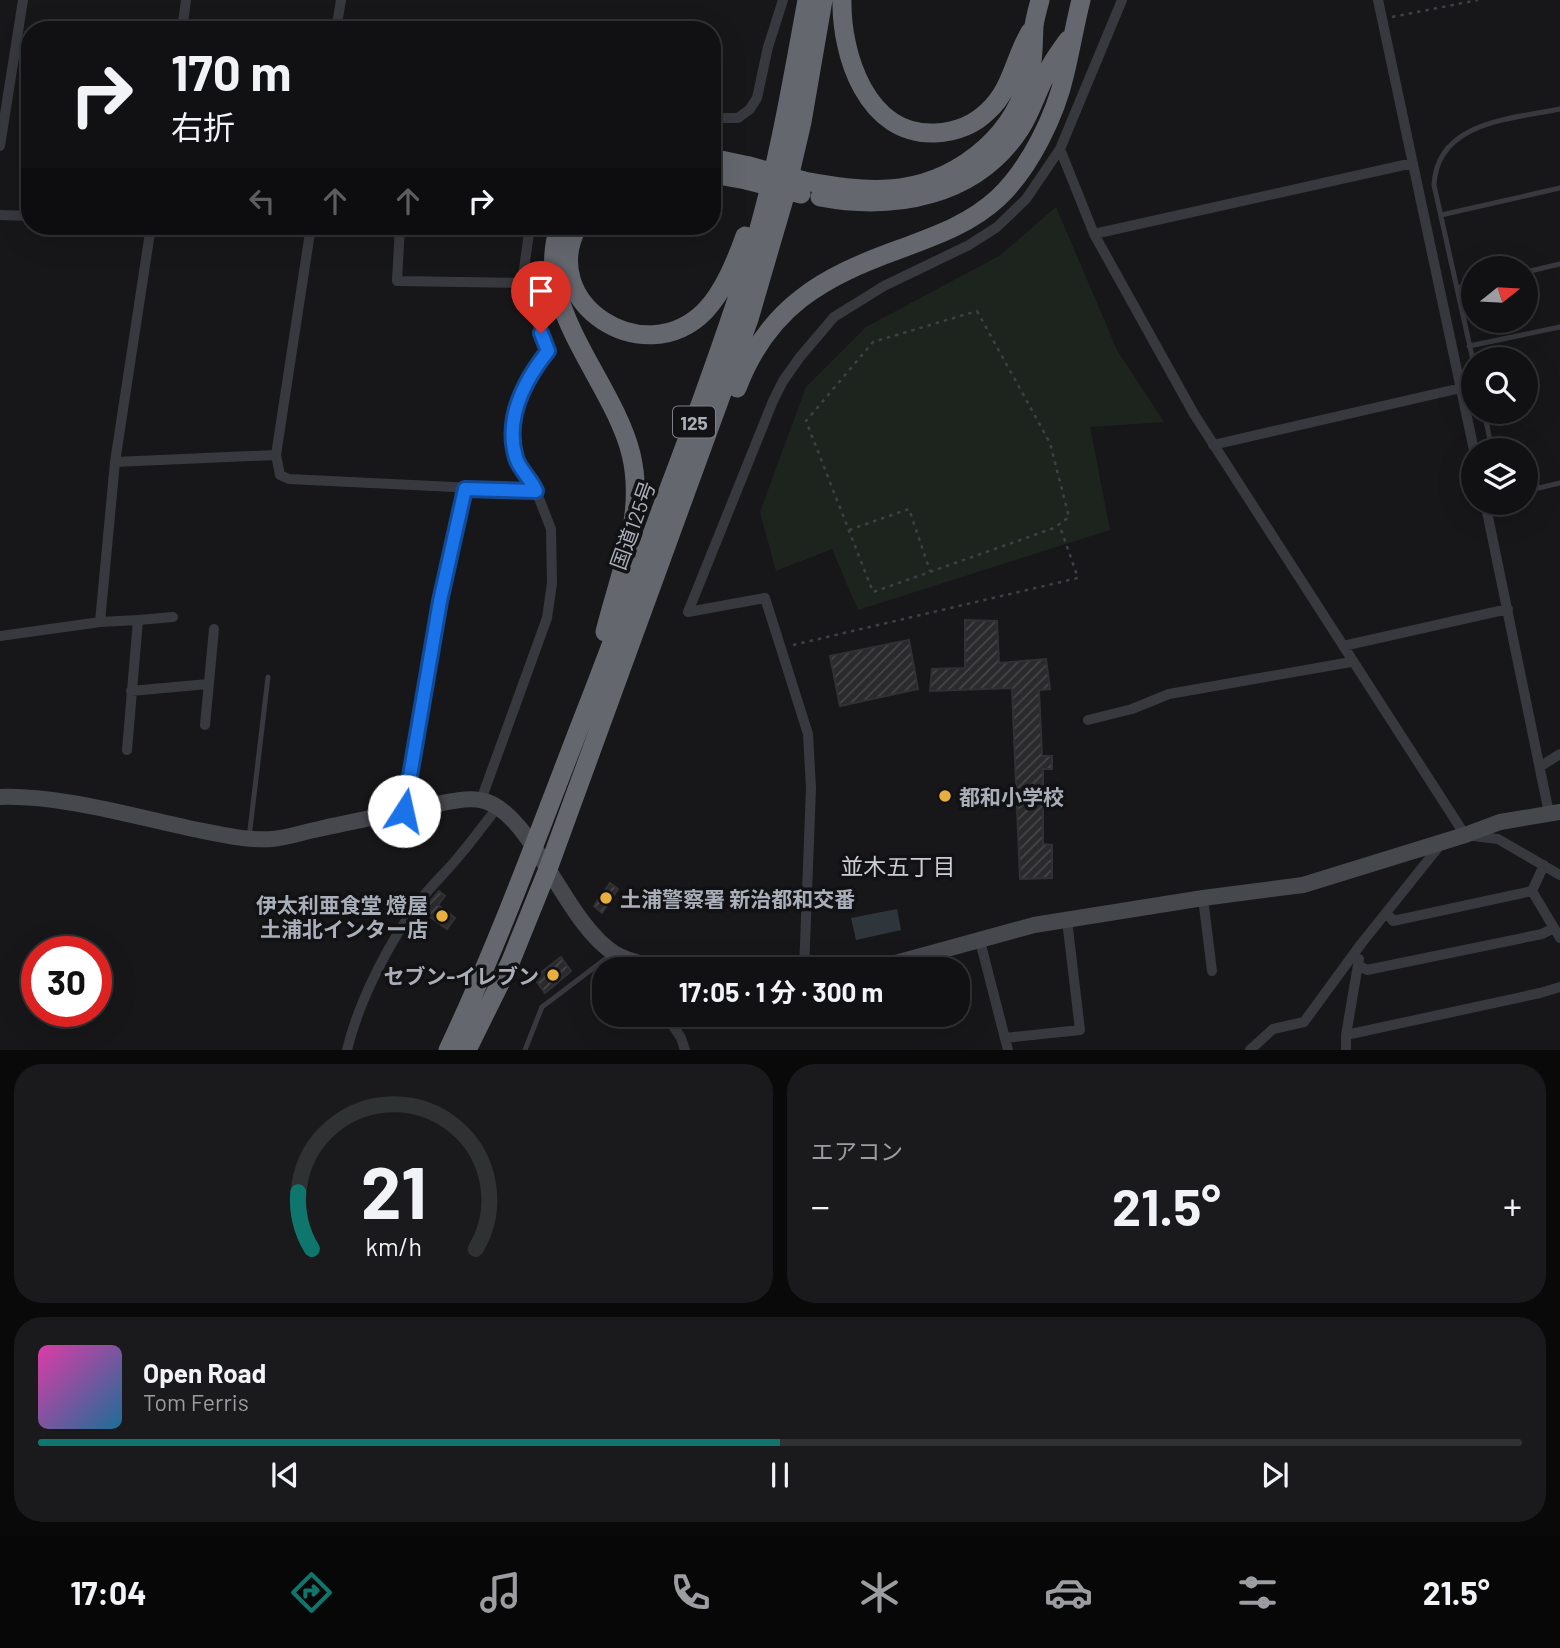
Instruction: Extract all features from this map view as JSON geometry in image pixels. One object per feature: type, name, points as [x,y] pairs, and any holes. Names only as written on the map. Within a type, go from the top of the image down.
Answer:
[{"type":"highway","name":"国道125号","points":[[448,1049],[535,847],[711,376],[754,246],[784,122],[807,0]]},
{"type":"highway","name":"国道125号","points":[[467,1049],[510,962],[548,869],[735,359],[771,249],[802,122],[823,0]]},
{"type":"highway","points":[[842,0],[846,41],[859,82],[868,97],[891,121],[917,132],[960,129],[987,113],[1007,88],[1023,44],[1034,25]]},
{"type":"highway","points":[[803,187],[892,189],[912,186],[944,175],[970,161],[1003,128],[1022,97],[1035,47],[1034,25],[1040,0]]},
{"type":"highway","points":[[663,552],[745,369],[768,332],[795,303],[828,279],[866,261],[967,222],[999,198],[1022,170],[1039,141],[1065,75],[1072,33],[1082,0]]},
{"type":"highway","points":[[721,162],[748,173],[857,202],[897,201],[929,195],[963,182],[988,165],[1011,141],[1028,115],[1047,72],[1072,33]]},
{"type":"highway","points":[[575,235],[570,259],[576,290],[586,306],[603,323],[619,331],[654,334],[678,329],[705,311],[728,275],[784,122]]},
{"type":"highway","points":[[721,174],[748,173]]},
{"type":"highway","points":[[558,235],[552,260],[559,298],[569,324],[618,415],[631,455],[636,494],[630,544],[584,715]]},
{"type":"street","points":[[0,146],[23,0]]},
{"type":"street","points":[[183,21],[186,0]]},
{"type":"street","points":[[338,21],[341,0]]},
{"type":"street","points":[[721,118],[738,118],[750,109],[757,98],[768,47],[783,0]]},
{"type":"street","points":[[804,957],[811,788],[808,734],[765,598],[688,612],[764,424],[783,381],[800,357],[835,317],[884,286],[969,246],[997,228],[1026,199],[1060,149],[1122,0]]},
{"type":"street","points":[[1213,445],[1461,388],[1378,0]]},
{"type":"street","points":[[1060,149],[1094,234],[1213,445],[1465,835],[1498,839],[1560,875]]},
{"type":"street","points":[[1094,234],[1413,163]]},
{"type":"street","points":[[0,215],[21,216]]},
{"type":"street","points":[[100,622],[115,461],[150,235]]},
{"type":"street","points":[[310,235],[276,455],[280,475],[289,479],[536,491]]},
{"type":"street","points":[[400,235],[397,281],[522,283]]},
{"type":"street","points":[[481,800],[547,618],[552,583],[551,529],[536,491],[517,461],[512,437],[513,411],[537,364],[548,351],[522,283],[529,235]]},
{"type":"street","points":[[115,461],[276,455]]},
{"type":"street","points":[[404,811],[440,601],[465,489]]},
{"type":"street","points":[[919,957],[1034,925],[1303,885],[1500,822],[1555,812],[1541,766],[1488,515]]},
{"type":"street","points":[[1343,646],[1508,609]]},
{"type":"street","points":[[0,636],[100,622],[173,617]]},
{"type":"street","points":[[127,750],[138,620]]},
{"type":"street","points":[[205,725],[214,629]]},
{"type":"street","points":[[1088,720],[1132,709],[1169,694],[1352,662]]},
{"type":"street","points":[[131,691],[208,684]]},
{"type":"street","points":[[1541,766],[1560,754]]},
{"type":"street","points":[[0,797],[22,796],[55,801],[216,833],[271,839],[444,803],[481,800],[497,808],[523,831],[589,932],[622,957]]},
{"type":"street","points":[[347,1049],[351,1031],[372,984],[402,928],[421,900],[497,808]]},
{"type":"street","points":[[1250,1049],[1273,1029],[1304,1022],[1361,944],[1444,840]]},
{"type":"street","points":[[1532,891],[1544,865]]},
{"type":"street","points":[[1387,913],[1393,921],[1532,891]]},
{"type":"street","points":[[1532,891],[1560,938]]},
{"type":"street","points":[[1203,898],[1212,971]]},
{"type":"street","points":[[980,941],[1007,1044],[1080,1030],[1067,920]]},
{"type":"street","points":[[1358,965],[1367,970],[1542,934],[1554,928]]},
{"type":"street","points":[[1346,1049],[1361,944]]},
{"type":"street","points":[[1346,1035],[1540,993],[1560,986]]},
{"type":"street","points":[[674,1027],[685,1049]]},
{"type":"lane","points":[[1560,109],[1484,124],[1465,132],[1450,146],[1439,162],[1434,185],[1469,346],[1560,327]]},
{"type":"lane","points":[[1441,215],[1560,188]]},
{"type":"lane","points":[[1538,269],[1560,264]]},
{"type":"lane","points":[[1457,288],[1461,287]]},
{"type":"lane","points":[[1538,488],[1560,483]]},
{"type":"lane","points":[[249,838],[268,677]]},
{"type":"lane","points":[[525,1049],[542,1007],[592,979]]},
{"type":"path","points":[[1382,19],[1478,0]]},
{"type":"path","points":[[977,311],[1050,443],[1069,517],[1059,524],[873,592],[806,421],[873,342],[977,311]]},
{"type":"path","points":[[849,530],[909,509],[930,572]]},
{"type":"path","points":[[781,648],[1078,578],[1059,524]]},
{"type":"shaded area","points":[[1056,207],[1117,350],[1164,422],[1090,427],[1110,530],[858,610],[832,549],[776,571],[760,512],[806,387],[866,327],[999,256]]},
{"type":"shaded area","points":[[897,909],[901,930],[856,940],[851,918]]},
{"type":"building","points":[[965,620],[997,621],[999,663],[1046,659],[1050,689],[1039,690],[1042,756],[1052,756],[1052,769],[1043,769],[1043,844],[1052,845],[1052,878],[1020,879],[1012,688],[930,691],[932,669],[965,668]]},
{"type":"building","points":[[909,640],[918,689],[840,706],[830,656]]},
{"type":"building","points":[[610,883],[618,889],[602,913],[594,906]]},
{"type":"building","points":[[439,891],[445,896],[438,905],[455,918],[447,929],[422,911]]},
{"type":"building","name":"セブン-イレブン","points":[[561,957],[571,971],[545,993],[534,978]]},
{"type":"place","name":"都和小学校","points":[[945,796]]},
{"type":"place","name":"土浦警察署 新治都和交番","points":[[606,898]]},
{"type":"place","name":"伊太利亜食堂 燈屋 土浦北インター店","points":[[442,916]]},
{"type":"place","name":"セブン-イレブン","points":[[553,975]]},
{"type":"district","name":"並木五丁目","points":[[898,866]]},
{"type":"route","points":[[404,811],[440,601],[465,489],[536,491],[517,461],[512,437],[513,411],[537,364],[548,351],[541,333]]}]
